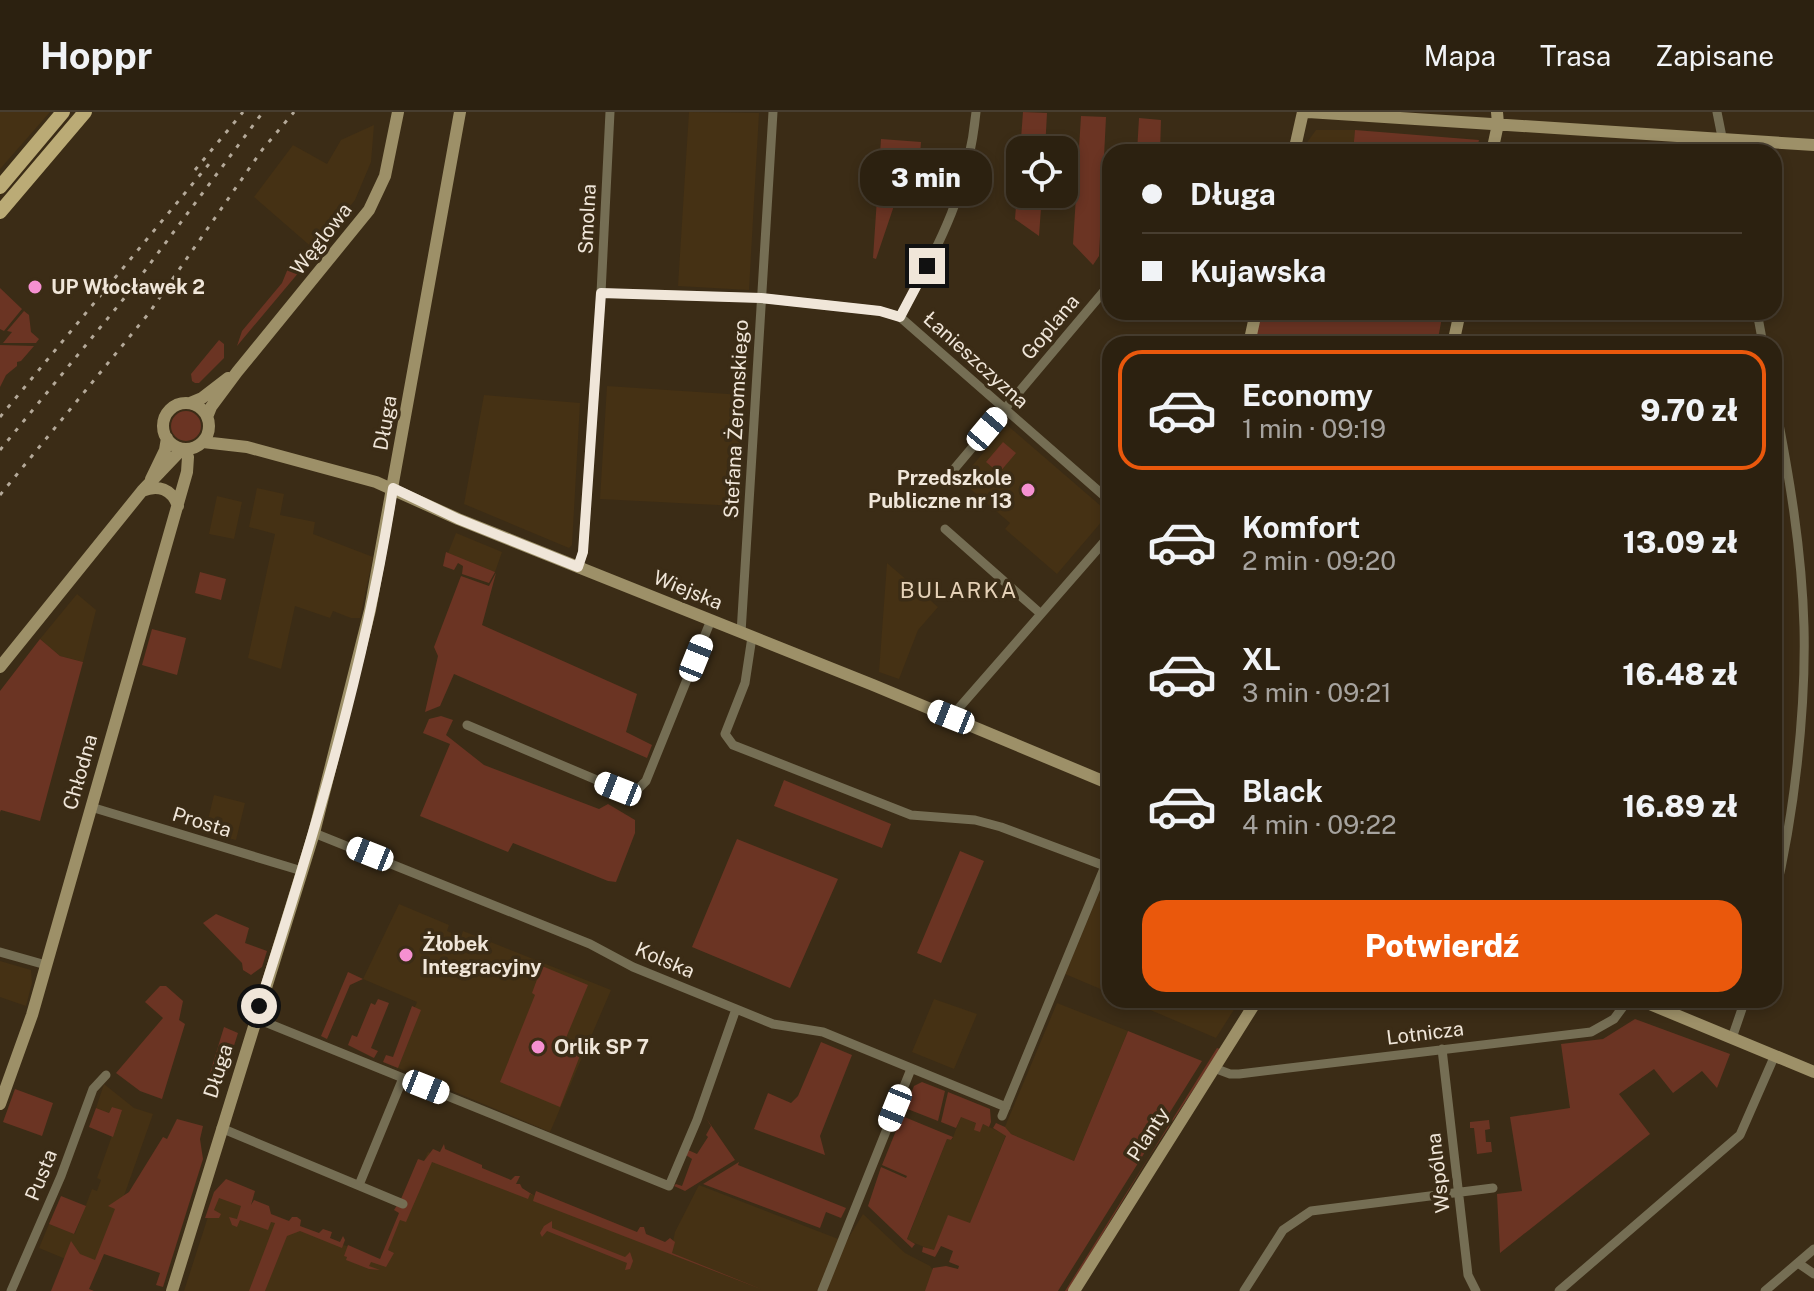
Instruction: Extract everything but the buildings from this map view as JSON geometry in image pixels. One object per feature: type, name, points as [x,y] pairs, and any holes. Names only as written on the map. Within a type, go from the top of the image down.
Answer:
[{"type":"main road","points":[[0,187],[63,112]]},
{"type":"main road","points":[[0,212],[85,112]]},
{"type":"street","name":"Węglowa","points":[[208,420],[211,407],[237,372],[369,210],[385,176],[398,112]]},
{"type":"street","name":"Długa","points":[[172,1291],[314,833],[370,610],[460,112]]},
{"type":"street","name":"Smolna","points":[[578,567],[583,552],[610,112]]},
{"type":"street","name":"Stefana Żeromskiego","points":[[773,112],[761,298],[745,683],[725,734],[733,745],[904,813],[975,820],[1102,865]]},
{"type":"street","points":[[900,317],[955,209],[971,156],[976,112]]},
{"type":"street","points":[[1296,144],[1306,112],[1498,118],[1715,144]]},
{"type":"street","points":[[1717,112],[1723,144]]},
{"type":"street","points":[[1493,144],[1498,118]]},
{"type":"street","points":[[1782,145],[1814,145]]},
{"type":"street","name":"Łanieszczyzna","points":[[601,293],[761,298],[880,311],[900,317],[1102,494]]},
{"type":"street","name":"Goplana","points":[[955,468],[1102,293]]},
{"type":"street","name":"Węglowa","points":[[190,403],[207,395],[237,372]]},
{"type":"street","points":[[0,667],[146,486],[184,449],[203,442],[208,420],[202,410],[190,403],[177,405],[167,414],[163,428],[167,438],[165,450],[146,486]]},
{"type":"street","name":"Wiejska","points":[[208,420],[247,447]]},
{"type":"street","points":[[167,438],[184,449]]},
{"type":"street","name":"Wiejska","points":[[203,442],[247,447],[393,488],[458,519],[1102,781]]},
{"type":"street","name":"Chłodna","points":[[0,1104],[32,1015],[178,506],[189,466],[184,449]]},
{"type":"street","points":[[1782,454],[1795,523],[1804,628],[1799,742],[1782,857]]},
{"type":"street","points":[[146,486],[162,488],[172,495],[178,506]]},
{"type":"street","points":[[945,529],[1041,614]]},
{"type":"street","points":[[951,717],[1102,544]]},
{"type":"street","points":[[467,725],[618,789],[637,790],[646,781],[711,620]]},
{"type":"street","name":"Prosta","points":[[91,807],[302,871]]},
{"type":"street","name":"Kolska","points":[[314,833],[590,944],[633,967],[773,1024],[823,1032],[1004,1112],[1102,873]]},
{"type":"street","points":[[0,952],[46,965]]},
{"type":"street","name":"Planty","points":[[1074,1291],[1252,1008]]},
{"type":"street","name":"Lotnicza","points":[[1214,1068],[1239,1074],[1591,1032],[1614,1019],[1622,1008]]},
{"type":"street","points":[[1659,1008],[1814,1072]]},
{"type":"street","points":[[1732,1038],[1742,1008]]},
{"type":"street","points":[[255,1018],[669,1186],[697,1120],[736,1009]]},
{"type":"street","name":"Wspólna","points":[[1442,1049],[1468,1275],[1476,1291]]},
{"type":"street","points":[[1559,1291],[1740,1135],[1775,1055]]},
{"type":"street","points":[[822,1291],[911,1069]]},
{"type":"street","name":"Pusta","points":[[11,1291],[61,1176],[93,1089],[106,1075]]},
{"type":"street","points":[[359,1185],[403,1078]]},
{"type":"street","points":[[221,1128],[403,1204]]},
{"type":"street","points":[[1244,1291],[1283,1230],[1311,1211],[1493,1188]]},
{"type":"street","points":[[1765,1291],[1814,1249]]},
{"type":"street","points":[[1798,1263],[1814,1274]]},
{"type":"shaded area","points":[[0,112],[50,112],[0,169]]},
{"type":"shaded area","points":[[689,112],[759,113],[749,290],[678,286]]},
{"type":"shaded area","points":[[1023,112],[1047,113],[1046,136],[1021,136]]},
{"type":"shaded area","points":[[1081,116],[1106,117],[1105,144],[1102,144],[1099,256],[1093,265],[1073,244],[1075,208],[1078,208]]},
{"type":"shaded area","points":[[1139,118],[1161,120],[1160,144],[1137,144]]},
{"type":"shaded area","points":[[374,125],[371,162],[355,200],[315,250],[254,197],[293,145],[327,164],[341,140]]},
{"type":"shaded area","points":[[1316,130],[1355,130],[1354,144],[1306,144]]},
{"type":"shaded area","points":[[1355,130],[1479,140],[1478,144],[1354,144]]},
{"type":"shaded area","points":[[881,139],[921,142],[918,183],[903,179],[876,259],[873,258]]},
{"type":"shaded area","points":[[1016,208],[1041,208],[1039,236],[1015,219]]},
{"type":"shaded area","points":[[299,257],[310,259],[237,346],[242,331],[282,283],[291,261]]},
{"type":"shaded area","points":[[0,288],[22,309],[4,331],[0,329]]},
{"type":"shaded area","points":[[24,311],[29,315],[31,332],[39,339],[36,343],[3,343],[12,332],[7,331]]},
{"type":"shaded area","points":[[1259,320],[1442,320],[1438,336],[1255,336]]},
{"type":"shaded area","points":[[219,340],[224,344],[224,358],[199,383],[195,383],[191,374]]},
{"type":"shaded area","points":[[0,345],[34,346],[6,375],[0,387]]},
{"type":"shaded area","points":[[607,386],[743,395],[737,506],[600,499]]},
{"type":"shaded area","points":[[484,395],[580,403],[572,545],[569,548],[464,504]]},
{"type":"shaded area","points":[[186,411],[197,415],[201,426],[197,437],[186,441],[175,437],[171,426],[175,415]]},
{"type":"shaded area","name":"Przedszkole Publiczne nr 13","points":[[1007,425],[1102,507],[1102,521],[1057,574],[1005,529],[1010,523],[960,480]]},
{"type":"shaded area","points":[[1003,442],[1016,453],[999,473],[986,462]]},
{"type":"shaded area","points":[[257,488],[284,494],[280,515],[315,522],[313,534],[373,557],[360,618],[333,611],[330,618],[295,606],[281,669],[248,658],[275,534],[249,527]]},
{"type":"shaded area","points":[[217,496],[242,502],[234,539],[209,534]]},
{"type":"shaded area","points":[[456,533],[502,552],[495,572],[448,553]]},
{"type":"shaded area","points":[[446,552],[495,572],[489,583],[462,574],[463,566],[458,563],[454,570],[443,566]]},
{"type":"shaded area","points":[[887,563],[938,607],[918,630],[899,679],[879,672]]},
{"type":"shaded area","points":[[200,572],[226,579],[221,600],[195,593]]},
{"type":"shaded area","points":[[496,573],[482,625],[637,694],[626,732],[652,745],[647,758],[454,674],[440,706],[425,712],[438,656],[434,647],[461,576],[489,586]]},
{"type":"shaded area","points":[[77,594],[96,610],[83,662],[60,656],[40,639]]},
{"type":"shaded area","points":[[152,629],[186,638],[177,675],[142,665]]},
{"type":"shaded area","points":[[40,639],[60,656],[83,662],[40,821],[0,812],[0,691]]},
{"type":"shaded area","points":[[441,716],[453,720],[446,735],[484,765],[599,809],[608,804],[635,820],[635,833],[616,882],[513,843],[508,852],[420,816],[450,744],[423,733],[429,719]]},
{"type":"shaded area","points":[[784,780],[891,824],[882,848],[774,806]]},
{"type":"shaded area","points":[[214,795],[245,803],[236,840],[205,832]]},
{"type":"shaded area","points":[[737,839],[838,879],[790,988],[692,947]]},
{"type":"shaded area","points":[[960,851],[984,861],[941,963],[917,953]]},
{"type":"shaded area","points":[[1102,886],[1102,990],[1065,974]]},
{"type":"shaded area","points":[[399,904],[449,925],[447,931],[458,936],[461,937],[463,931],[611,990],[550,1132],[391,1065],[417,1002],[363,979]]},
{"type":"shaded area","points":[[216,914],[249,928],[245,943],[267,951],[262,967],[251,975],[243,970],[242,963],[203,923]]},
{"type":"shaded area","points":[[0,961],[31,970],[32,983],[26,1006],[0,997]]},
{"type":"shaded area","name":"Orlik SP 7","points":[[542,966],[588,985],[563,1045],[581,1053],[560,1107],[500,1082],[535,995],[532,993]]},
{"type":"shaded area","points":[[348,972],[363,979],[350,985],[327,1039],[321,1036]]},
{"type":"shaded area","points":[[160,986],[166,986],[183,1001],[179,1020],[185,1024],[162,1099],[140,1091],[116,1073],[163,1018],[145,1002]]},
{"type":"shaded area","points":[[378,999],[389,1003],[371,1048],[378,1051],[374,1058],[348,1045],[352,1035],[357,1037],[371,1003],[375,1005]]},
{"type":"shaded area","points":[[934,999],[977,1014],[954,1069],[912,1052]]},
{"type":"shaded area","points":[[1057,1003],[1128,1031],[1074,1161],[1004,1129]]},
{"type":"shaded area","points":[[412,1006],[421,1010],[398,1068],[383,1062],[386,1055],[393,1057]]},
{"type":"shaded area","points":[[1146,1008],[1235,1008],[1216,1038]]},
{"type":"shaded area","points":[[1635,1019],[1730,1054],[1717,1088],[1702,1071],[1673,1093],[1654,1069],[1619,1094],[1650,1134],[1500,1253],[1497,1194],[1522,1191],[1510,1117],[1570,1108],[1561,1044],[1603,1039]]},
{"type":"shaded area","points":[[224,1027],[238,1033],[225,1074],[211,1098],[203,1096]]},
{"type":"shaded area","points":[[1128,1031],[1202,1061],[1058,1291],[925,1291],[933,1268],[946,1266],[958,1269],[959,1266],[949,1262],[953,1251],[941,1246],[935,1257],[922,1252],[923,1247],[934,1250],[948,1215],[970,1223],[1006,1136],[993,1128],[996,1123],[1011,1134],[1074,1161]]},
{"type":"shaded area","points":[[821,1042],[852,1055],[820,1136],[825,1155],[754,1129],[768,1093],[791,1103],[798,1096]]},
{"type":"shaded area","points":[[1217,1048],[1220,1049],[1149,1157],[1068,1291],[1065,1291]]},
{"type":"shaded area","points":[[922,1082],[945,1091],[938,1121],[905,1108],[914,1086]]},
{"type":"shaded area","points":[[104,1084],[134,1108],[153,1114],[97,1272],[39,1248],[49,1224],[75,1234],[92,1189],[97,1191],[101,1180],[97,1178],[121,1110],[112,1107],[109,1113],[96,1108]]},
{"type":"shaded area","points":[[15,1089],[53,1103],[42,1136],[3,1122]]},
{"type":"shaded area","points":[[948,1092],[990,1109],[989,1127],[983,1124],[980,1132],[974,1130],[976,1123],[961,1117],[956,1128],[941,1122]]},
{"type":"shaded area","points":[[112,1107],[122,1110],[113,1137],[89,1127],[96,1108],[109,1113]]},
{"type":"shaded area","points":[[902,1116],[953,1137],[947,1139],[907,1239],[915,1244],[912,1248],[868,1206],[881,1167],[907,1176],[882,1165]]},
{"type":"shaded area","points":[[961,1116],[977,1124],[980,1131],[983,1124],[1006,1135],[970,1224],[948,1216],[934,1251],[907,1240],[947,1139],[952,1140]]},
{"type":"shaded area","points":[[706,1118],[735,1160],[685,1191],[674,1186],[682,1186],[692,1159],[686,1155],[688,1150],[697,1154],[708,1137],[706,1135],[711,1126]]},
{"type":"shaded area","points":[[177,1119],[203,1126],[200,1139],[203,1159],[163,1287],[156,1285],[160,1273],[104,1254],[89,1289],[94,1291],[51,1291],[71,1241],[80,1254],[95,1260],[115,1209],[108,1206],[129,1192],[163,1137],[167,1139]]},
{"type":"shaded area","points":[[1489,1120],[1490,1129],[1485,1130],[1486,1142],[1491,1142],[1492,1152],[1477,1154],[1474,1128],[1470,1128],[1470,1122]]},
{"type":"shaded area","points":[[444,1144],[445,1149],[482,1165],[482,1168],[511,1180],[520,1176],[516,1184],[533,1195],[530,1194],[528,1199],[432,1162],[406,1222],[400,1220],[388,1250],[394,1253],[386,1267],[371,1262],[369,1266],[380,1270],[369,1269],[346,1260],[344,1256],[348,1245],[380,1259],[399,1213],[394,1210],[418,1159],[424,1161],[433,1149],[440,1152]]},
{"type":"shaded area","points":[[428,1152],[671,1251],[675,1232],[699,1185],[846,1242],[863,1214],[905,1253],[930,1266],[935,1273],[927,1291],[184,1291],[216,1192],[380,1260]]},
{"type":"shaded area","points":[[739,1162],[738,1165],[846,1208],[841,1218],[826,1212],[820,1228],[703,1184]]},
{"type":"shaded area","points":[[226,1179],[255,1191],[251,1205],[254,1200],[269,1206],[271,1214],[289,1221],[297,1217],[301,1220],[300,1226],[319,1233],[323,1229],[332,1232],[330,1238],[340,1242],[343,1236],[342,1248],[300,1231],[287,1236],[265,1291],[249,1291],[275,1223],[271,1222],[268,1230],[240,1220],[237,1227],[232,1225],[229,1217],[237,1219],[241,1206],[219,1198],[214,1210],[221,1214],[219,1218],[205,1218],[214,1192]]},
{"type":"shaded area","points":[[536,1191],[637,1232],[644,1227],[646,1234],[665,1242],[670,1238],[675,1242],[672,1253],[766,1291],[533,1201]]},
{"type":"shaded area","points":[[61,1196],[86,1206],[74,1234],[49,1224]]},
{"type":"shaded area","points":[[552,1221],[552,1228],[625,1257],[630,1252],[633,1261],[630,1269],[625,1270],[627,1263],[547,1231],[542,1237],[540,1233],[544,1226]]},
{"type":"railway","points":[[195,170],[243,112]]},
{"type":"railway","points":[[0,450],[126,296],[263,112]]},
{"type":"railway","points":[[0,495],[149,313],[262,150],[294,112]]},
{"type":"railway","points":[[0,417],[209,164]]},
{"type":"place","name":"UP Włocławek 2","points":[[35,287]]},
{"type":"place","name":"Przedszkole Publiczne nr 13","points":[[1028,490]]},
{"type":"place","name":"Żłobek Integracyjny","points":[[406,955]]},
{"type":"place","name":"Orlik SP 7","points":[[538,1047]]},
{"type":"district","name":"BULARKA","points":[[959,590]]},
{"type":"route","points":[[259,1006],[314,833],[337,746],[370,610],[393,488],[458,519],[578,567],[583,552],[601,293],[761,298],[888,312],[900,317],[927,266]]}]
